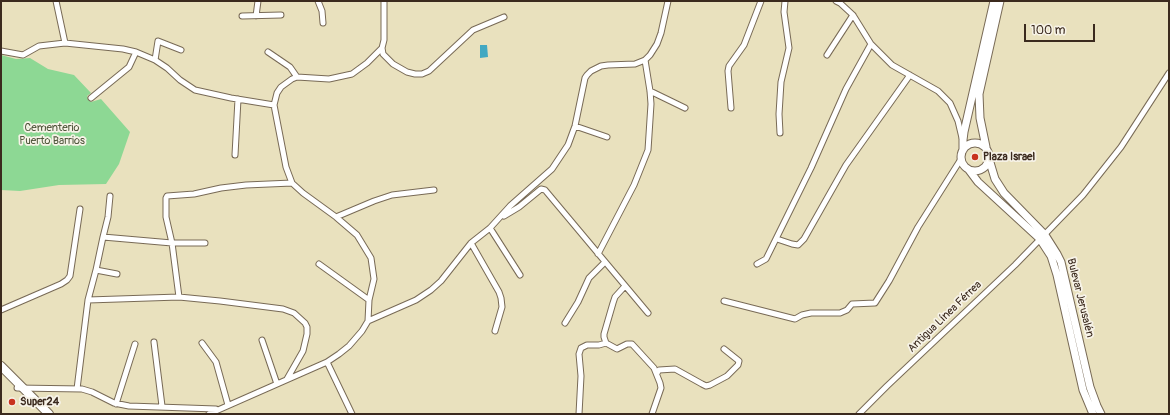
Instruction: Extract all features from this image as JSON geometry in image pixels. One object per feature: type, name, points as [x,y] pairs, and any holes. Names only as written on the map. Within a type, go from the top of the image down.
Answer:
[{"type":"main road","points":[[994,1],[963,140],[961,159],[969,170],[983,169],[989,159],[989,153],[986,147],[980,118],[980,94],[1000,1]]},
{"type":"main road","points":[[963,150],[970,144],[974,143],[978,143],[986,147]]},
{"type":"main road","name":"Bulevar Jerusalén","points":[[989,159],[995,179],[1004,193],[1057,254],[1090,386],[1101,414]]},
{"type":"main road","name":"Bulevar Jerusalén","points":[[969,170],[978,182],[1042,237],[1055,265],[1083,390],[1094,414]]},
{"type":"main road","points":[[1,366],[43,414]]},
{"type":"main road","points":[[1,372],[49,414]]},
{"type":"street","points":[[56,1],[64,43]]},
{"type":"street","points":[[256,16],[258,1]]},
{"type":"street","points":[[318,1],[324,19],[323,23]]},
{"type":"street","points":[[384,1],[385,32],[382,48],[383,54],[393,64],[407,72],[415,74],[422,74],[429,71],[473,30],[504,17]]},
{"type":"street","points":[[368,321],[416,300],[431,290],[441,281],[471,244],[490,228],[510,206],[552,169],[568,145],[575,126],[585,78],[587,75],[591,71],[601,66],[635,64],[645,60],[657,44],[668,1]]},
{"type":"street","points":[[731,108],[728,72],[730,66],[744,45],[761,1]]},
{"type":"street","points":[[780,133],[779,114],[781,82],[789,48],[784,12],[785,1]]},
{"type":"street","points":[[836,1],[853,15],[871,44],[892,65],[938,91],[950,103],[958,121],[963,140]]},
{"type":"street","points":[[242,16],[281,14]]},
{"type":"street","points":[[827,55],[853,15]]},
{"type":"street","points":[[155,60],[158,41],[181,50]]},
{"type":"street","points":[[1,51],[23,55],[39,46],[64,43],[103,46],[136,52],[155,60],[168,68],[180,80],[195,90],[274,105]]},
{"type":"street","points":[[757,264],[766,259],[777,238],[811,168],[846,89],[871,44]]},
{"type":"street","points":[[208,414],[327,362],[349,346],[362,331],[368,321],[374,279],[371,258],[357,235],[292,183],[286,167],[274,105],[277,93],[287,82],[297,77],[329,79],[352,74],[367,64],[382,48]]},
{"type":"street","points":[[91,98],[129,68],[136,52]]},
{"type":"street","points":[[268,52],[290,68],[297,77]]},
{"type":"street","points":[[598,254],[634,185],[648,150],[650,91],[645,60]]},
{"type":"street","name":"Antigua Línea Férrea","points":[[859,414],[957,321],[1083,195],[1121,147],[1169,73]]},
{"type":"street","points":[[777,238],[798,245],[804,240],[846,165],[910,75]]},
{"type":"street","points":[[650,91],[685,108]]},
{"type":"street","points":[[235,155],[238,99]]},
{"type":"street","points":[[575,126],[607,137]]},
{"type":"street","points":[[724,301],[795,319],[802,315],[811,313],[840,313],[847,310],[852,304],[875,303],[889,281],[918,227],[961,159]]},
{"type":"street","points":[[179,297],[172,243],[166,217],[167,196],[194,194],[221,188],[240,186],[292,183]]},
{"type":"street","points":[[497,220],[519,207],[541,189],[545,190],[648,313]]},
{"type":"street","points":[[336,217],[392,195],[434,190]]},
{"type":"street","points":[[77,389],[88,300],[108,217],[110,196]]},
{"type":"street","points":[[1,310],[68,280],[70,276],[80,209]]},
{"type":"street","points":[[490,228],[520,275]]},
{"type":"street","points":[[103,237],[172,243],[205,243]]},
{"type":"street","points":[[471,244],[501,298],[502,307],[495,332]]},
{"type":"street","points":[[565,323],[578,302],[589,278],[605,262]]},
{"type":"street","points":[[319,264],[370,300]]},
{"type":"street","points":[[96,270],[117,274]]},
{"type":"street","points":[[606,343],[604,334],[613,303],[625,286]]},
{"type":"street","points":[[88,300],[179,297],[283,309],[298,316],[307,327],[306,343],[298,361],[287,379]]},
{"type":"street","points":[[262,340],[277,384]]},
{"type":"street","points":[[154,342],[162,406]]},
{"type":"street","points":[[202,343],[216,362],[228,405]]},
{"type":"street","points":[[579,414],[581,348],[587,345],[599,345],[606,343],[617,349],[627,344],[632,344],[654,368],[657,373],[660,388],[652,414]]},
{"type":"street","points":[[116,404],[135,344]]},
{"type":"street","points":[[657,373],[659,370],[675,369],[706,386],[710,385],[727,376],[738,365],[739,361],[724,349]]},
{"type":"street","points":[[327,362],[352,414]]},
{"type":"street","points":[[20,388],[87,390],[116,404],[129,406],[219,409]]},
{"type":"green space","name":"Cementerio Puerto Barrios","points":[[1,55],[16,59],[30,58],[48,69],[74,75],[91,93],[87,96],[91,102],[101,99],[130,132],[119,164],[106,184],[59,185],[20,191],[1,190]]},
{"type":"water","points":[[480,45],[487,45],[488,57],[480,58]]},
{"type":"place","name":"Plaza Israel","points":[[975,157]]},
{"type":"place","name":"Super24","points":[[12,402]]}]
